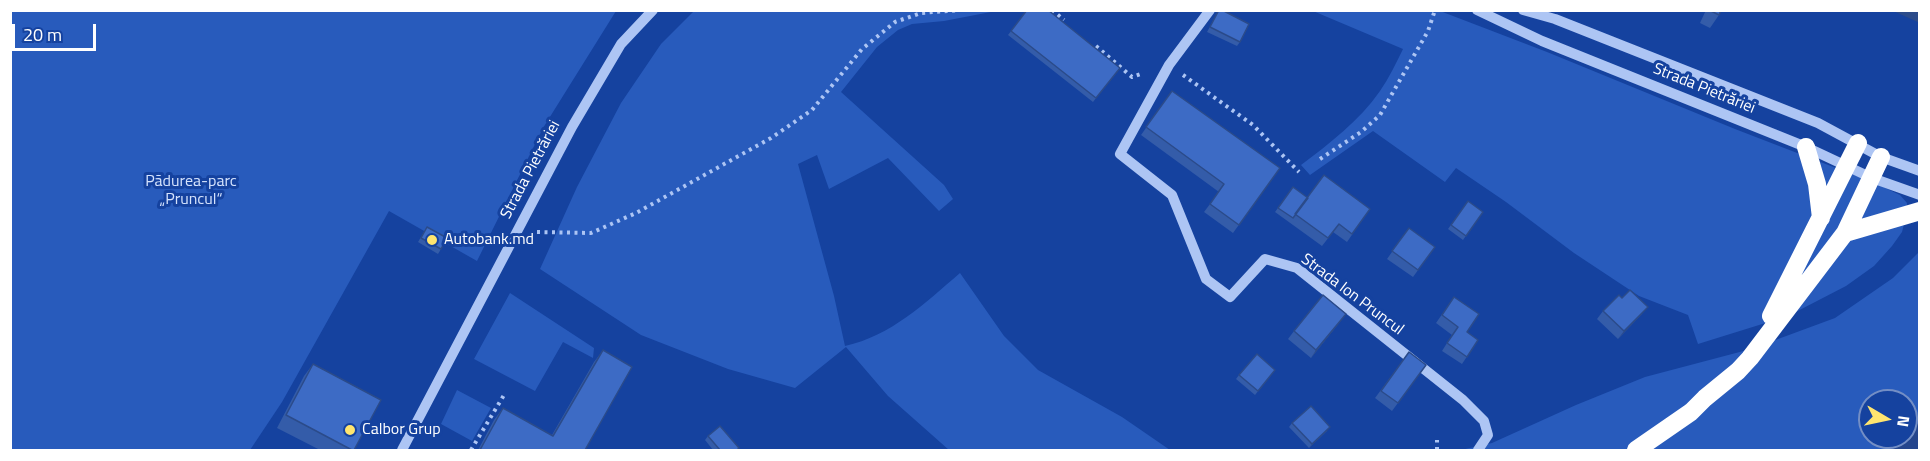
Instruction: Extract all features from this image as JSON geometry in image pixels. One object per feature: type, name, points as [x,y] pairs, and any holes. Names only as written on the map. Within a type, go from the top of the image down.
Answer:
[{"type":"highway","points":[[1750,358],[1858,143]]},
{"type":"highway","points":[[1806,147],[1817,184],[1821,219]]},
{"type":"highway","points":[[1636,450],[1691,412],[1750,358],[1845,233],[1881,157]]},
{"type":"highway","points":[[1845,233],[1920,211]]},
{"type":"street","name":"Strada Pietrăriei","points":[[402,450],[572,127],[621,44],[653,10]]},
{"type":"street","name":"Strada Ion Pruncul","points":[[1210,10],[1169,65],[1120,154],[1172,195],[1206,279],[1230,297],[1265,259],[1297,268],[1463,399],[1484,421],[1488,435],[1478,450]]},
{"type":"street","name":"Strada Pietrăriei","points":[[1477,10],[1542,41],[1806,147],[1872,178],[1920,195]]},
{"type":"street","name":"Strada Pietrăriei","points":[[1523,10],[1555,20],[1807,119],[1858,143],[1881,157],[1920,171]]},
{"type":"path","points":[[515,232],[591,233],[636,213],[771,138],[812,110],[862,49],[895,22],[921,13],[961,10]]},
{"type":"path","points":[[1052,10],[1064,20]]},
{"type":"path","points":[[1320,159],[1361,132],[1380,115],[1428,31],[1436,10]]},
{"type":"path","points":[[1096,46],[1132,77],[1169,65],[1253,125],[1299,172]]},
{"type":"path","points":[[471,450],[504,395]]},
{"type":"path","points":[[1437,440],[1437,450]]},
{"type":"green space","name":"Pădurea-parc „Pruncul“","points":[[10,11],[616,11],[543,128],[477,261],[389,211],[282,402],[250,450],[11,450]]},
{"type":"green space","points":[[694,11],[996,11],[944,21],[912,24],[898,30],[877,47],[841,92],[944,185],[953,199],[939,211],[888,158],[829,189],[817,155],[798,164],[834,296],[845,346],[877,335],[907,317],[960,273],[1004,336],[1038,370],[1122,417],[1170,450],[949,450],[888,396],[846,347],[795,388],[728,369],[641,335],[540,269],[577,187],[621,103],[661,44]]},
{"type":"green space","points":[[1313,11],[1440,11],[1875,183],[1900,195],[1907,203],[1902,232],[1874,266],[1846,286],[1788,316],[1698,344],[1688,315],[1639,296],[1574,253],[1456,168],[1445,182],[1373,131],[1310,175],[1301,165],[1333,140],[1372,102],[1403,49]]},
{"type":"green space","points":[[1919,252],[1919,450],[1461,450],[1492,443],[1645,377],[1751,349],[1835,318],[1893,278]]},
{"type":"green space","points":[[510,293],[594,348],[593,358],[563,342],[535,391],[474,359]]},
{"type":"green space","points":[[457,390],[491,408],[472,441],[441,424]]},
{"type":"building","points":[[1027,10],[1048,10],[1120,68],[1096,98],[1011,31]]},
{"type":"building","points":[[1219,10],[1249,24],[1240,42],[1210,27]]},
{"type":"building","points":[[1709,10],[1721,10],[1719,15]]},
{"type":"building","points":[[1172,91],[1280,168],[1239,225],[1210,204],[1224,184],[1146,127]]},
{"type":"building","points":[[1324,175],[1370,209],[1352,234],[1339,224],[1328,238],[1295,214]]},
{"type":"building","points":[[1293,187],[1308,198],[1293,218],[1278,208]]},
{"type":"building","points":[[1468,201],[1483,212],[1466,236],[1451,225]]},
{"type":"building","points":[[427,227],[447,238],[441,249],[421,238]]},
{"type":"building","points":[[1409,228],[1435,247],[1418,270],[1392,251]]},
{"type":"building","points":[[1630,290],[1648,307],[1624,331],[1603,311],[1619,295],[1622,298]]},
{"type":"building","points":[[1323,295],[1346,314],[1316,350],[1294,331]]},
{"type":"building","points":[[1454,297],[1479,314],[1467,332],[1478,340],[1467,357],[1447,343],[1458,327],[1442,315]]},
{"type":"building","points":[[603,350],[632,367],[585,450],[480,450],[503,408],[553,436]]},
{"type":"building","points":[[1409,352],[1426,365],[1398,403],[1381,391]]},
{"type":"building","points":[[1257,354],[1275,370],[1258,391],[1239,375]]},
{"type":"building","points":[[313,364],[381,400],[354,450],[286,415]]},
{"type":"building","points":[[1311,406],[1330,427],[1312,444],[1292,423]]},
{"type":"building","points":[[720,426],[739,448],[737,450],[720,450],[708,436]]},
{"type":"waterway","points":[[1916,450],[1920,449]]},
{"type":"place","name":"Autobank.md","points":[[432,240]]},
{"type":"place","name":"Calbor Grup","points":[[350,430]]}]
